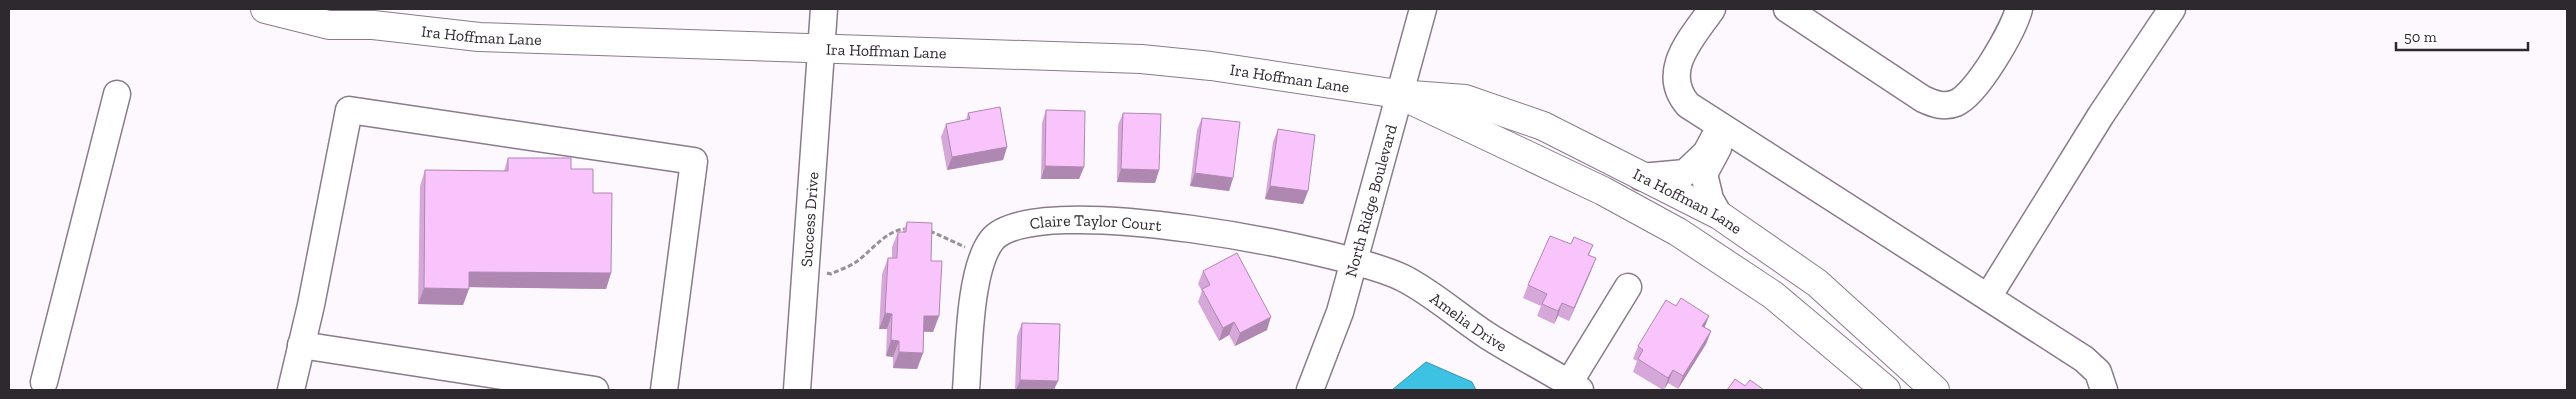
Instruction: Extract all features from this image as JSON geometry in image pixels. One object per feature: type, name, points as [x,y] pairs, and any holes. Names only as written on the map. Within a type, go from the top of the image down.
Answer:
[{"type":"main road","name":"Ira Hoffman Lane","points":[[265,9],[329,25],[373,25],[479,37],[1141,59],[1212,66],[1398,94],[1465,99],[1543,126],[1720,215],[1817,283],[1935,390]]},
{"type":"main road","name":"Ira Hoffman Lane","points":[[323,9],[373,25]]},
{"type":"main road","name":"Ira Hoffman Lane","points":[[1398,94],[1603,191],[1678,232],[1773,295],[1886,390]]},
{"type":"street","name":"Success Drive","points":[[797,390],[824,9]]},
{"type":"street","name":"North Ridge Boulevard","points":[[1310,390],[1340,312],[1356,260],[1398,94],[1422,9]]},
{"type":"street","points":[[1712,9],[1684,52],[1677,67],[1675,84],[1680,96],[1688,105],[2084,358],[2098,372],[2104,390]]},
{"type":"street","points":[[1787,9],[1923,99],[1937,105],[1954,104],[1967,97],[1986,72],[2019,9]]},
{"type":"street","points":[[1988,297],[2101,116],[2172,9]]},
{"type":"street","points":[[44,382],[117,94]]},
{"type":"street","points":[[291,390],[349,110],[694,161],[664,390]]},
{"type":"street","points":[[1642,176],[1685,173],[1696,165],[1725,130]]},
{"type":"street","points":[[1720,215],[1710,199],[1704,174],[1725,130]]},
{"type":"street","name":"Claire Taylor Court","points":[[966,390],[974,294],[984,255],[993,239],[1010,227],[1054,220],[1196,228],[1356,260]]},
{"type":"street","name":"Amelia Drive","points":[[1356,260],[1403,278],[1488,336],[1574,387]]},
{"type":"street","points":[[1574,387],[1628,287]]},
{"type":"street","points":[[301,344],[595,390]]},
{"type":"path","points":[[806,270],[831,274],[855,263],[892,233],[901,228],[910,229]]},
{"type":"path","points":[[920,230],[930,231],[984,255]]},
{"type":"water","points":[[1426,362],[1472,382],[1476,390],[1392,390]]},
{"type":"building","points":[[1000,107],[1007,147],[952,157],[946,124],[970,119],[968,113]]},
{"type":"building","points":[[1046,110],[1085,111],[1084,167],[1045,166]]},
{"type":"building","points":[[1123,113],[1161,114],[1159,170],[1121,169]]},
{"type":"building","points":[[1202,118],[1240,122],[1233,178],[1195,173]]},
{"type":"building","points":[[1278,129],[1315,135],[1308,191],[1270,186]]},
{"type":"building","points":[[508,158],[571,158],[571,169],[593,169],[593,193],[612,193],[611,273],[469,272],[469,289],[424,288],[425,170],[508,171]]},
{"type":"building","points":[[907,222],[932,223],[931,261],[942,261],[939,316],[924,316],[923,353],[899,352],[899,341],[891,340],[892,314],[885,313],[888,258],[897,258],[898,232],[906,232]]},
{"type":"building","points":[[1550,236],[1571,244],[1574,237],[1593,245],[1588,255],[1596,258],[1574,308],[1562,303],[1558,311],[1542,304],[1547,294],[1528,285]]},
{"type":"building","points":[[1237,253],[1271,317],[1240,333],[1234,322],[1223,328],[1202,289],[1210,285],[1203,271]]},
{"type":"building","points":[[1681,298],[1709,316],[1702,326],[1711,331],[1683,376],[1673,370],[1668,378],[1638,359],[1643,350],[1638,346],[1666,300],[1676,306]]},
{"type":"building","points":[[1022,323],[1060,324],[1058,381],[1020,380]]},
{"type":"building","points":[[1735,379],[1745,386],[1750,380],[1764,390],[1727,390]]}]
